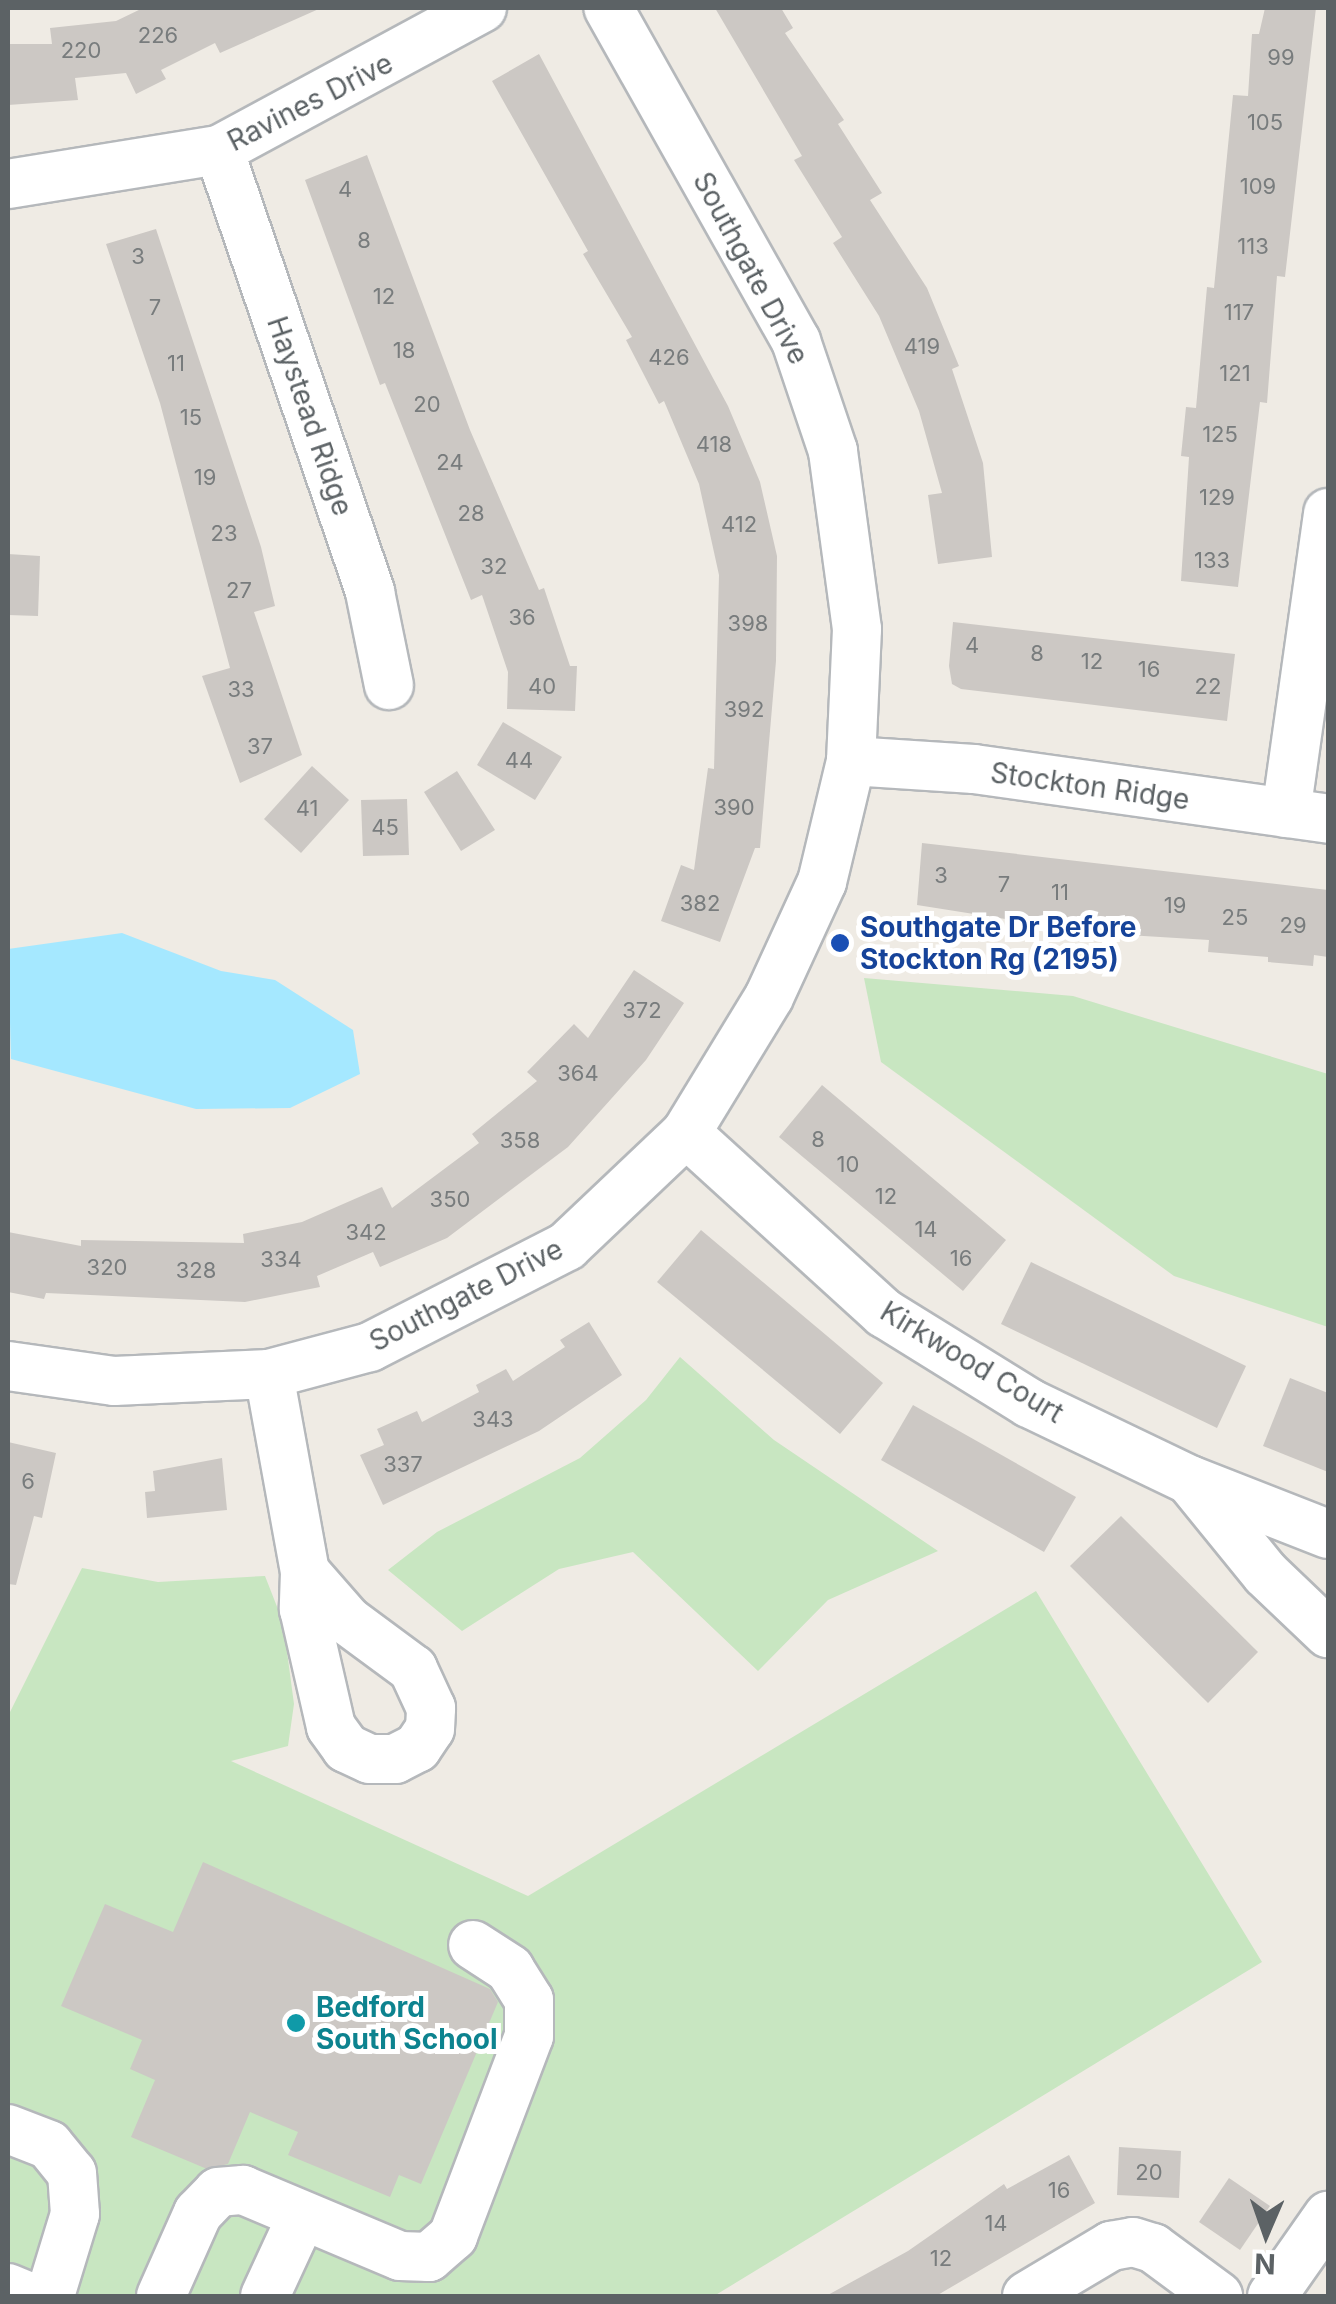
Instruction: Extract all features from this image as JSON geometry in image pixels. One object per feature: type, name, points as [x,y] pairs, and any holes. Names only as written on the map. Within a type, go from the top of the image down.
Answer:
[{"type":"street","name":"Ravines Drive","points":[[8,184],[219,150],[482,8]]},
{"type":"street","name":"Southgate Drive","points":[[8,1366],[114,1381],[269,1374],[370,1347],[567,1246],[686,1133],[769,997],[822,882],[852,761],[857,629],[832,451],[796,341],[608,8]]},
{"type":"street","name":"Haystead Ridge","points":[[219,150],[370,592],[389,685]]},
{"type":"street","points":[[1307,816],[1328,513]]},
{"type":"street","name":"Stockton Ridge","points":[[852,761],[974,770],[1307,816]]},
{"type":"street","name":"Kirkwood Court","points":[[686,1133],[884,1313],[1029,1403],[1190,1480],[1328,1534]]},
{"type":"street","points":[[269,1374],[305,1572]]},
{"type":"street","name":"Kirkwood Court","points":[[1190,1480],[1266,1574],[1328,1633]]},
{"type":"street","points":[[161,2296],[198,2214],[218,2192],[244,2190],[400,2256],[429,2257],[452,2236],[529,2036],[528,2000],[510,1969],[473,1944]]},
{"type":"street","points":[[8,2129],[49,2145],[72,2173],[75,2214],[50,2296]]},
{"type":"street","points":[[265,2296],[302,2216]]},
{"type":"street","points":[[1272,2296],[1328,2216]]},
{"type":"street","points":[[1027,2296],[1112,2246],[1133,2242],[1153,2248],[1218,2296]]},
{"type":"street","points":[[8,2288],[27,2296]]},
{"type":"green space","points":[[864,978],[1073,996],[1328,1074],[1328,1327],[1174,1276],[881,1062]]},
{"type":"green space","points":[[680,1357],[774,1440],[938,1551],[828,1600],[758,1671],[633,1552],[559,1569],[462,1631],[388,1570],[437,1532],[580,1458],[646,1400]]},
{"type":"green space","points":[[82,1568],[158,1582],[265,1576],[283,1622],[294,1704],[288,1746],[231,1761],[528,1896],[1036,1591],[1262,1962],[714,2296],[8,2296],[8,1716]]},
{"type":"water","points":[[122,933],[221,971],[275,980],[353,1030],[360,1074],[290,1108],[196,1109],[11,1059],[8,949]]},
{"type":"building","points":[[143,8],[321,8],[220,53],[215,43],[161,70],[166,79],[136,94],[126,73],[75,78],[78,100],[8,105],[8,44],[52,44],[50,28],[116,21]]},
{"type":"building","points":[[715,8],[781,8],[793,28],[785,33],[844,120],[838,124],[882,193],[870,200],[927,288],[959,366],[952,369],[983,463],[992,557],[938,564],[928,495],[942,493],[919,411],[879,316],[833,243],[842,237],[794,160],[802,156]]},
{"type":"building","points":[[1265,8],[1316,8],[1285,277],[1277,276],[1267,403],[1260,402],[1238,587],[1181,581],[1189,457],[1181,456],[1186,407],[1196,408],[1207,287],[1214,288],[1233,95],[1248,96],[1252,34],[1259,34]]},
{"type":"building","points":[[539,54],[728,406],[760,482],[777,556],[776,661],[760,848],[755,848],[720,942],[661,921],[681,865],[694,870],[708,768],[714,769],[719,575],[699,484],[664,401],[659,404],[626,340],[632,337],[583,254],[588,251],[492,81]]},
{"type":"building","points":[[367,155],[470,430],[539,590],[544,588],[570,666],[577,666],[575,711],[507,709],[508,672],[482,595],[471,600],[385,383],[380,385],[305,180]]},
{"type":"building","points":[[156,229],[261,547],[275,606],[254,612],[302,755],[240,783],[202,676],[230,668],[160,403],[106,244]]},
{"type":"building","points":[[8,554],[40,556],[38,616],[8,615]]},
{"type":"building","points":[[953,622],[1235,654],[1227,721],[961,689],[952,684],[949,666]]},
{"type":"building","points":[[503,722],[562,757],[535,800],[477,765]]},
{"type":"building","points":[[312,766],[349,800],[301,853],[264,819]]},
{"type":"building","points":[[457,771],[495,830],[461,851],[424,792]]},
{"type":"building","points":[[407,799],[409,855],[363,856],[361,800]]},
{"type":"building","points":[[922,843],[1328,890],[1328,957],[1314,955],[1313,966],[1268,962],[1268,957],[1208,952],[1209,940],[1095,933],[917,905]]},
{"type":"building","points":[[634,970],[684,1003],[646,1060],[568,1147],[447,1238],[380,1267],[373,1252],[317,1276],[320,1287],[245,1302],[46,1293],[44,1299],[8,1292],[8,1232],[81,1246],[81,1240],[244,1243],[243,1234],[302,1222],[382,1187],[392,1208],[479,1143],[472,1134],[537,1081],[527,1072],[574,1024],[588,1038]]},
{"type":"building","points":[[822,1085],[1006,1240],[963,1291],[779,1137]]},
{"type":"building","points":[[701,1230],[883,1383],[840,1434],[657,1282]]},
{"type":"building","points":[[1031,1262],[1246,1366],[1217,1428],[1001,1324]]},
{"type":"building","points":[[589,1322],[622,1375],[539,1431],[383,1505],[360,1455],[384,1445],[377,1429],[417,1411],[422,1422],[479,1392],[476,1385],[506,1369],[513,1381],[565,1347],[560,1340]]},
{"type":"building","points":[[1290,1378],[1328,1393],[1328,1472],[1263,1446]]},
{"type":"building","points":[[913,1405],[1076,1497],[1044,1552],[881,1460]]},
{"type":"building","points":[[8,1442],[56,1453],[42,1518],[34,1516],[16,1585],[8,1584]]},
{"type":"building","points":[[222,1458],[227,1510],[147,1518],[145,1492],[155,1491],[153,1471]]},
{"type":"building","points":[[1121,1516],[1258,1652],[1208,1703],[1070,1566]]},
{"type":"building","name":"Bedford South School","points":[[203,1862],[490,1989],[498,2002],[421,2184],[399,2175],[390,2197],[288,2155],[298,2132],[250,2112],[228,2164],[207,2169],[131,2137],[155,2080],[130,2069],[142,2040],[61,2006],[105,1904],[173,1932]]},
{"type":"building","points":[[1119,2147],[1181,2151],[1179,2198],[1117,2195]]},
{"type":"building","points":[[1069,2155],[1095,2203],[936,2296],[826,2296],[908,2251],[1004,2184],[1007,2189]]},
{"type":"building","points":[[1229,2178],[1270,2206],[1240,2250],[1199,2222]]},
{"type":"place","name":"Southgate Dr Before Stockton Rg (2195)","points":[[840,943]]},
{"type":"place","name":"Bedford South School","points":[[296,2023]]}]
